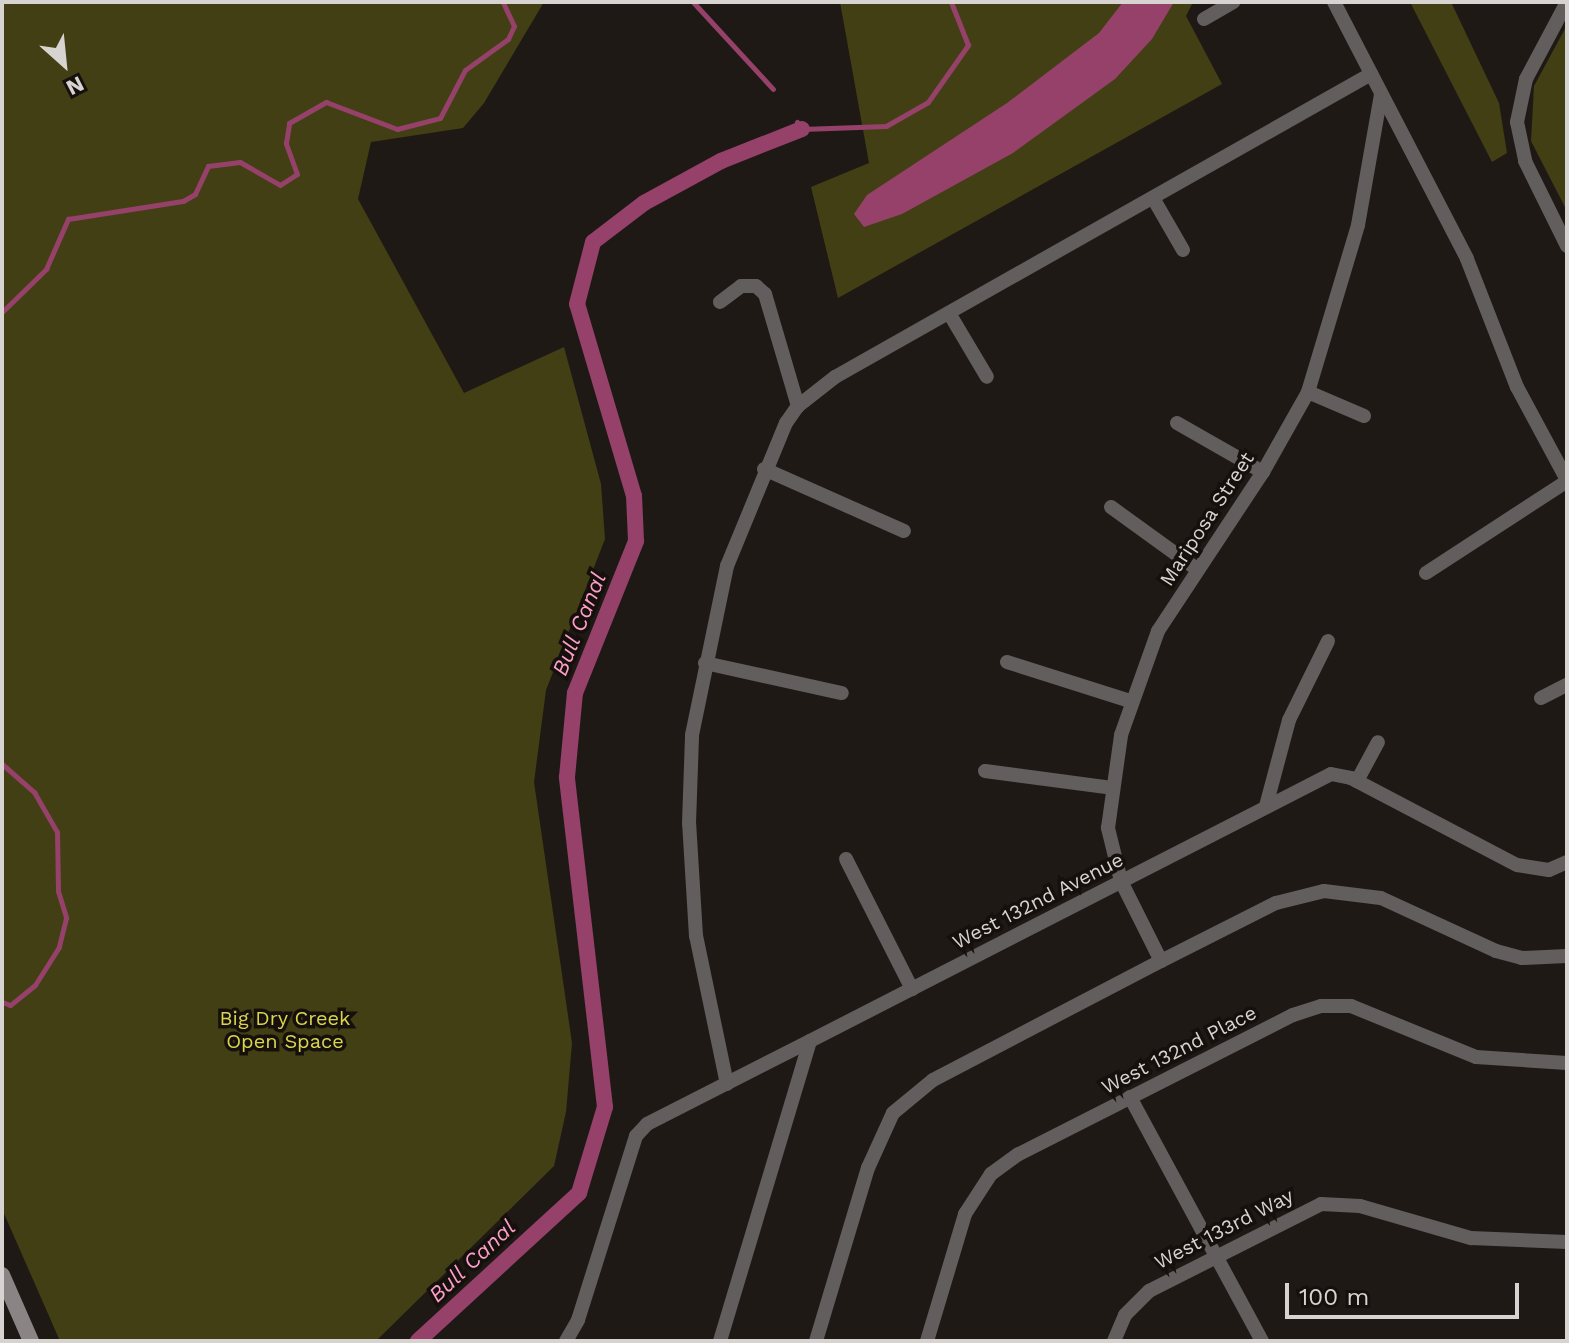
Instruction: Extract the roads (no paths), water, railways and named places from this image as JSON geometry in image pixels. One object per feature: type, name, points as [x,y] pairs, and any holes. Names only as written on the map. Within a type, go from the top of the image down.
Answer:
[{"type":"main road","points":[[2,1275],[31,1341]]},
{"type":"street","points":[[1204,19],[1234,2]]},
{"type":"street","points":[[1334,2],[1467,259],[1517,387],[1567,481],[1426,573]]},
{"type":"street","points":[[1567,2],[1526,79],[1518,111],[1520,143],[1567,246]]},
{"type":"street","points":[[727,1084],[710,1016],[691,890],[689,771],[705,663],[727,566],[764,469],[798,406],[835,377],[1371,74]]},
{"type":"street","name":"Mariposa Street","points":[[1161,961],[1121,881],[1108,828],[1112,788],[1130,701],[1158,631],[1263,472],[1308,392],[1358,225],[1381,95]]},
{"type":"street","points":[[1153,198],[1183,250]]},
{"type":"street","points":[[720,302],[741,286],[756,286],[765,294],[798,406]]},
{"type":"street","points":[[949,313],[987,377]]},
{"type":"street","points":[[1308,392],[1364,416]]},
{"type":"street","points":[[1177,423],[1263,472]]},
{"type":"street","points":[[764,469],[904,531]]},
{"type":"street","points":[[1111,507],[1198,570]]},
{"type":"street","points":[[1266,806],[1289,720],[1328,641]]},
{"type":"street","points":[[1007,662],[1130,701]]},
{"type":"street","points":[[705,663],[842,693]]},
{"type":"street","points":[[1541,698],[1567,685]]},
{"type":"street","points":[[1357,781],[1378,742]]},
{"type":"street","points":[[985,771],[1112,788]]},
{"type":"street","name":"West 132nd Avenue","points":[[566,1341],[578,1320],[636,1136],[647,1124],[1331,774],[1357,781],[1517,865],[1549,870],[1567,862]]},
{"type":"street","points":[[846,859],[912,989]]},
{"type":"street","points":[[816,1341],[868,1168],[893,1113],[933,1080],[1161,961],[1276,903],[1324,891],[1381,898],[1496,951],[1522,958],[1567,956]]},
{"type":"street","name":"West 132nd Place","points":[[927,1341],[965,1214],[982,1184],[1019,1154],[1293,1015],[1336,1004],[1370,1010],[1476,1057],[1567,1063]]},
{"type":"street","points":[[720,1341],[810,1041]]},
{"type":"street","points":[[1130,1097],[1212,1255],[1262,1341]]},
{"type":"street","name":"West 133rd Way","points":[[1114,1341],[1125,1315],[1149,1291],[1295,1213],[1339,1202],[1471,1238],[1567,1242]]},
{"type":"waterway","points":[[2,312],[46,269],[68,219],[183,201],[195,194],[208,166],[240,162],[280,185],[297,174],[286,143],[289,123],[326,102],[397,129],[440,118],[465,70],[508,39],[514,26],[503,2]]},
{"type":"waterway","points":[[693,2],[773,89]]},
{"type":"waterway","points":[[797,122],[802,129],[886,126],[928,102],[968,45],[951,2]]},
{"type":"waterway","name":"Bull Canal","points":[[418,1341],[579,1193],[605,1107],[567,777],[575,693],[636,541],[634,496],[577,304],[593,242],[644,203],[721,161],[802,129]]},
{"type":"waterway","points":[[2,764],[34,792],[57,832],[58,891],[66,918],[59,947],[35,985],[10,1005],[2,1002]]},
{"type":"park label","name":"Big Dry Creek Open Space","points":[[285,1030]]}]
